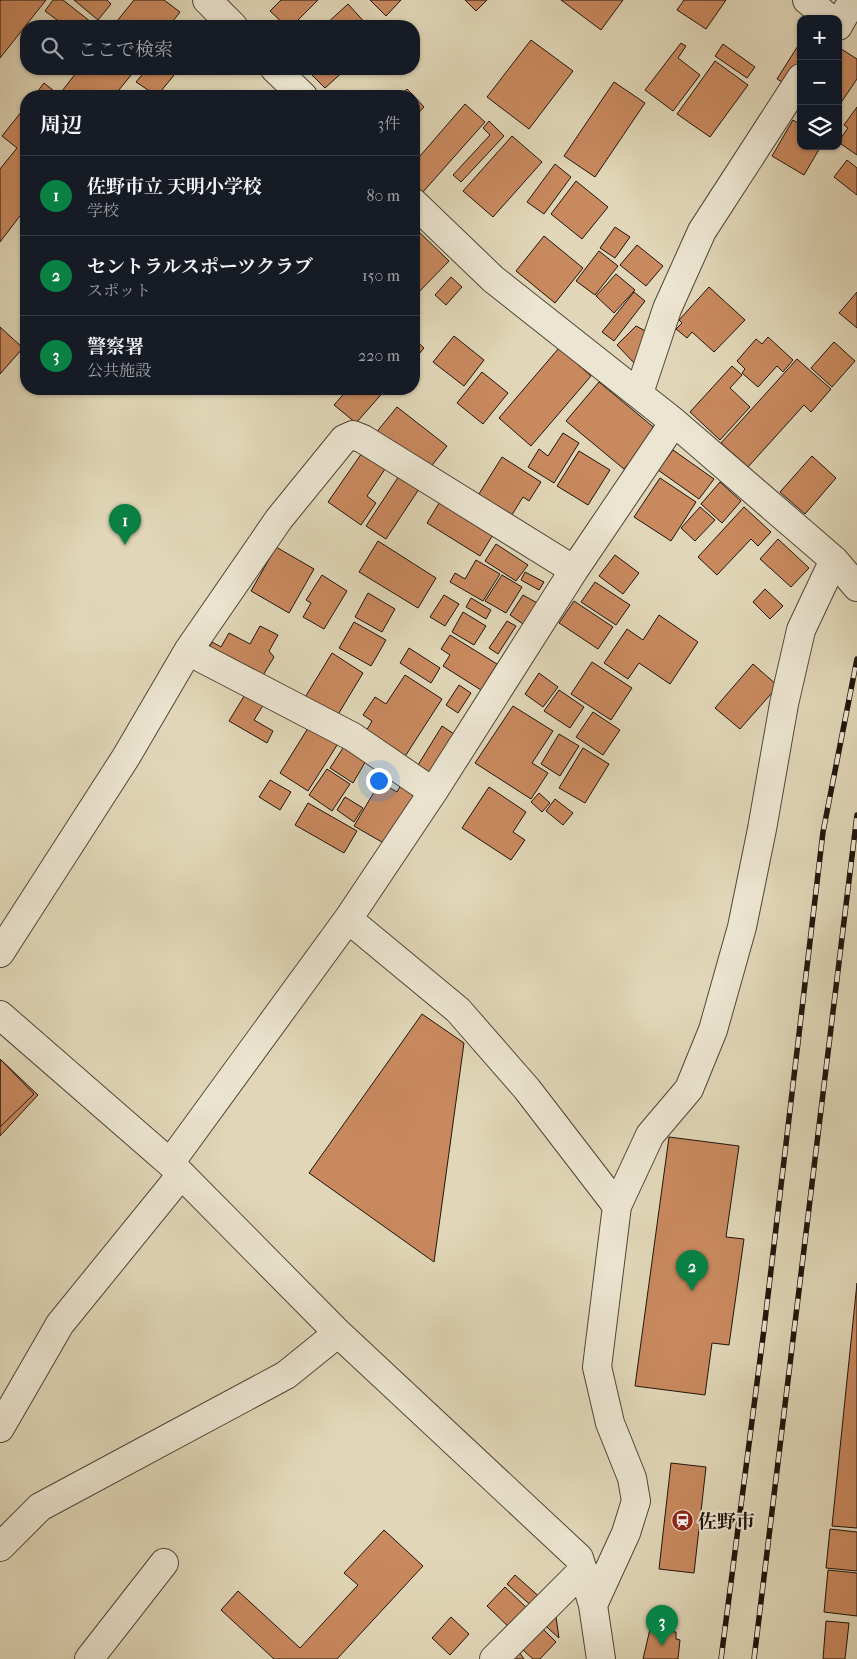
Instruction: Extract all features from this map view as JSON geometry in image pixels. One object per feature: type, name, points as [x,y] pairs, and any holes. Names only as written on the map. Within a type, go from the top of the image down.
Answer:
[{"type":"street","points":[[207,0],[227,20]]},
{"type":"street","points":[[807,0],[825,15]]},
{"type":"street","points":[[842,19],[853,0]]},
{"type":"street","points":[[842,29],[857,40]]},
{"type":"street","points":[[281,75],[296,90]]},
{"type":"street","points":[[639,393],[667,309],[702,231],[797,84]]},
{"type":"street","points":[[420,209],[493,279],[639,393],[834,560],[857,587]]},
{"type":"street","points":[[0,1428],[60,1324],[176,1169],[348,919],[433,792],[574,570],[674,422]]},
{"type":"street","points":[[0,953],[126,756],[188,651],[279,519],[344,439],[353,435],[574,570]]},
{"type":"street","points":[[593,1605],[626,1533],[636,1501],[632,1478],[610,1423],[596,1367],[617,1206],[650,1135],[690,1089],[713,1030],[742,927],[762,829],[784,704],[801,630],[834,560]]},
{"type":"street","points":[[188,651],[354,737],[433,792]]},
{"type":"street","points":[[348,919],[458,1010],[527,1089],[617,1206]]},
{"type":"street","points":[[0,1015],[176,1169],[338,1333],[578,1558],[593,1605],[601,1659]]},
{"type":"street","points":[[0,1547],[40,1507],[286,1375],[338,1333]]},
{"type":"street","points":[[89,1659],[164,1563]]},
{"type":"street","points":[[494,1659],[583,1570]]},
{"type":"building","points":[[0,0],[46,0],[30,20],[20,20],[20,33],[0,58]]},
{"type":"building","points":[[53,0],[63,0],[88,20],[57,20],[45,11]]},
{"type":"building","points":[[74,0],[107,0],[111,4],[98,20]]},
{"type":"building","points":[[134,0],[164,0],[180,12],[174,20],[118,20]]},
{"type":"building","points":[[281,0],[318,0],[298,20],[280,20],[270,11]]},
{"type":"building","points":[[370,0],[401,0],[386,16]]},
{"type":"building","points":[[465,0],[487,0],[476,11]]},
{"type":"building","points":[[561,0],[623,0],[601,30]]},
{"type":"building","points":[[684,0],[726,0],[706,29],[677,10]]},
{"type":"building","points":[[348,4],[363,20],[331,20]]},
{"type":"building","points":[[531,40],[573,71],[529,129],[487,97]]},
{"type":"building","points":[[681,43],[686,46],[678,58],[700,75],[673,111],[645,90]]},
{"type":"building","points":[[723,44],[755,67],[747,78],[715,56]]},
{"type":"building","points":[[797,47],[797,80],[792,88],[777,79]]},
{"type":"building","points":[[842,50],[857,59],[857,79],[842,101]]},
{"type":"building","points":[[715,61],[748,85],[710,137],[677,114]]},
{"type":"building","points":[[74,75],[131,75],[119,90],[63,90]]},
{"type":"building","points":[[142,75],[174,75],[162,90],[148,90],[136,82]]},
{"type":"building","points":[[312,75],[339,75],[325,88]]},
{"type":"building","points":[[614,82],[645,103],[595,177],[564,156]]},
{"type":"building","points":[[44,83],[53,90],[39,90]]},
{"type":"building","points":[[420,103],[424,107],[420,111]]},
{"type":"building","points":[[465,104],[485,122],[423,192],[420,189],[420,156]]},
{"type":"building","points":[[857,107],[857,155],[842,145],[842,136],[848,128],[844,125]]},
{"type":"building","points":[[20,114],[20,216],[0,242],[0,169],[17,148],[2,136]]},
{"type":"building","points":[[793,120],[797,122],[797,150],[819,150],[804,175],[772,156]]},
{"type":"building","points":[[489,121],[504,136],[461,182],[453,175],[490,135],[483,128]]},
{"type":"building","points":[[512,136],[542,162],[493,217],[463,191]]},
{"type":"building","points":[[847,160],[857,168],[857,195],[834,177]]},
{"type":"building","points":[[555,164],[571,177],[544,214],[527,202]]},
{"type":"building","points":[[576,181],[608,207],[582,239],[551,214]]},
{"type":"building","points":[[615,227],[630,237],[615,258],[600,248]]},
{"type":"building","points":[[420,233],[449,261],[420,291]]},
{"type":"building","points":[[544,236],[583,268],[555,303],[516,271]]},
{"type":"building","points":[[637,245],[663,266],[646,286],[620,265]]},
{"type":"building","points":[[599,251],[618,266],[595,295],[576,281]]},
{"type":"building","points":[[616,274],[635,290],[614,313],[596,296]]},
{"type":"building","points":[[451,277],[462,287],[446,305],[435,295]]},
{"type":"building","points":[[709,287],[745,320],[714,352],[692,332],[687,338],[676,329],[682,323],[679,320]]},
{"type":"building","points":[[634,292],[645,301],[614,341],[602,332]]},
{"type":"building","points":[[857,292],[857,328],[839,313]]},
{"type":"building","points":[[636,326],[653,335],[636,365],[617,345]]},
{"type":"building","points":[[0,327],[20,345],[20,351],[0,374]]},
{"type":"building","points":[[454,336],[484,360],[464,386],[433,362]]},
{"type":"building","points":[[768,337],[793,360],[783,372],[777,366],[758,387],[742,373],[745,369],[737,361],[756,339],[762,344]]},
{"type":"building","points":[[834,342],[855,361],[832,387],[811,368]]},
{"type":"building","points":[[420,344],[424,348],[420,353]]},
{"type":"building","points":[[559,348],[591,376],[531,446],[499,418]]},
{"type":"building","points":[[797,359],[831,389],[811,412],[804,405],[748,467],[721,443]]},
{"type":"building","points":[[732,366],[742,375],[730,388],[750,407],[720,440],[690,412]]},
{"type":"building","points":[[482,372],[508,393],[483,424],[457,403]]},
{"type":"building","points":[[599,382],[657,430],[624,469],[566,421]]},
{"type":"building","points":[[343,395],[381,395],[356,423],[334,405]]},
{"type":"building","points":[[397,407],[447,446],[426,473],[375,434]]},
{"type":"building","points":[[563,433],[579,443],[554,483],[528,467],[539,449],[548,456]]},
{"type":"building","points":[[673,450],[714,479],[699,499],[658,470]]},
{"type":"building","points":[[579,451],[610,470],[588,505],[557,486]]},
{"type":"building","points":[[362,453],[385,469],[367,496],[376,503],[361,525],[328,502]]},
{"type":"building","points":[[812,456],[836,478],[805,514],[780,492]]},
{"type":"building","points":[[502,457],[541,482],[529,501],[523,497],[510,518],[477,497]]},
{"type":"building","points":[[401,473],[421,486],[386,539],[366,526]]},
{"type":"building","points":[[660,478],[696,502],[671,541],[634,517]]},
{"type":"building","points":[[720,482],[741,501],[722,523],[701,504]]},
{"type":"building","points":[[441,500],[494,533],[480,556],[427,523]]},
{"type":"building","points":[[700,507],[715,520],[695,541],[681,528]]},
{"type":"building","points":[[744,507],[771,532],[758,546],[751,539],[717,575],[698,557]]},
{"type":"building","points":[[778,539],[809,568],[791,587],[760,559]]},
{"type":"building","points":[[378,541],[436,578],[418,608],[359,572]]},
{"type":"building","points":[[496,544],[528,565],[516,581],[485,561]]},
{"type":"building","points":[[276,547],[314,569],[289,613],[251,591]]},
{"type":"building","points":[[615,555],[639,573],[623,594],[599,576]]},
{"type":"building","points":[[476,560],[500,574],[483,601],[450,582],[455,573],[465,579]]},
{"type":"building","points":[[525,572],[544,582],[539,590],[521,580]]},
{"type":"building","points":[[322,575],[347,591],[324,629],[303,617],[311,603],[306,600]]},
{"type":"building","points":[[502,575],[522,587],[506,613],[485,601]]},
{"type":"building","points":[[595,582],[630,605],[616,625],[581,602]]},
{"type":"building","points":[[765,589],[783,606],[770,619],[753,602]]},
{"type":"building","points":[[368,593],[395,609],[382,632],[355,617]]},
{"type":"building","points":[[444,595],[459,604],[445,626],[430,617]]},
{"type":"building","points":[[523,595],[539,604],[526,626],[510,615]]},
{"type":"building","points":[[471,598],[491,610],[486,619],[466,607]]},
{"type":"building","points":[[574,601],[613,627],[598,649],[559,623]]},
{"type":"building","points":[[463,612],[486,626],[474,645],[452,632]]},
{"type":"building","points":[[659,615],[698,642],[670,684],[639,663],[628,679],[604,663],[627,629],[643,640]]},
{"type":"building","points":[[507,621],[516,626],[498,654],[489,648]]},
{"type":"building","points":[[354,622],[386,640],[371,666],[339,648]]},
{"type":"building","points":[[260,626],[278,635],[269,651],[274,657],[259,682],[207,652],[212,642],[221,647],[229,633],[250,644]]},
{"type":"building","points":[[450,635],[497,664],[481,690],[443,666],[450,655],[441,649]]},
{"type":"building","points":[[409,648],[440,668],[431,683],[400,663]]},
{"type":"building","points":[[332,653],[363,673],[336,718],[304,699]]},
{"type":"building","points":[[592,662],[632,688],[611,720],[571,694]]},
{"type":"building","points":[[753,664],[778,686],[740,729],[715,708]]},
{"type":"building","points":[[539,673],[558,687],[543,707],[525,694]]},
{"type":"building","points":[[405,675],[442,699],[404,758],[365,733],[372,721],[363,715],[375,697],[386,704]]},
{"type":"building","points":[[459,685],[471,693],[458,713],[446,705]]},
{"type":"building","points":[[249,688],[267,699],[254,720],[273,731],[267,743],[229,721]]},
{"type":"building","points":[[559,690],[584,707],[570,728],[544,711]]},
{"type":"building","points":[[513,706],[553,731],[532,763],[548,773],[531,799],[475,763]]},
{"type":"building","points":[[593,712],[620,730],[603,755],[576,737]]},
{"type":"building","points":[[310,725],[339,742],[308,791],[280,773]]},
{"type":"building","points":[[442,726],[457,736],[432,774],[418,765]]},
{"type":"building","points":[[559,734],[579,746],[560,776],[541,764]]},
{"type":"building","points":[[345,745],[367,759],[353,783],[330,768]]},
{"type":"building","points":[[583,748],[609,764],[585,803],[559,788]]},
{"type":"building","points":[[327,769],[350,784],[332,811],[309,795]]},
{"type":"building","points":[[270,780],[291,792],[280,810],[259,797]]},
{"type":"building","points":[[403,781],[419,790],[387,845],[354,826],[380,782],[397,792]]},
{"type":"building","points":[[489,787],[526,812],[513,832],[525,840],[511,860],[462,828]]},
{"type":"building","points":[[539,793],[550,803],[542,812],[531,802]]},
{"type":"building","points":[[345,797],[363,808],[354,822],[337,810]]},
{"type":"building","points":[[555,799],[573,813],[563,825],[546,811]]},
{"type":"building","points":[[308,803],[357,831],[344,853],[295,825]]},
{"type":"building","points":[[422,1014],[464,1043],[434,1262],[309,1173]]},
{"type":"building","points":[[0,1059],[34,1094],[0,1127]]},
{"type":"building","points":[[0,1059],[38,1095],[0,1136]]},
{"type":"building","points":[[669,1137],[739,1146],[726,1237],[744,1239],[729,1345],[712,1343],[705,1395],[635,1386]]},
{"type":"building","points":[[857,1283],[857,1528],[832,1526]]},
{"type":"building","points":[[671,1463],[706,1467],[694,1573],[659,1569]]},
{"type":"building","points":[[830,1529],[857,1532],[857,1571],[826,1568]]},
{"type":"building","points":[[384,1530],[423,1566],[337,1659],[274,1659],[221,1610],[238,1591],[300,1648],[358,1585],[344,1573]]},
{"type":"building","points":[[828,1570],[857,1573],[857,1616],[824,1612]]},
{"type":"building","points":[[515,1575],[543,1600],[535,1609],[507,1584]]},
{"type":"building","points":[[505,1587],[530,1611],[512,1630],[487,1606]]},
{"type":"building","points":[[549,1610],[556,1617],[559,1638],[540,1621]]},
{"type":"building","points":[[451,1617],[469,1634],[450,1655],[432,1638]]},
{"type":"building","points":[[826,1621],[849,1623],[845,1659],[823,1659]]},
{"type":"building","points":[[543,1629],[556,1642],[540,1659],[533,1659],[523,1650]]},
{"type":"building","points":[[650,1629],[676,1632],[676,1639],[680,1640],[678,1659],[643,1659]]},
{"type":"building","points":[[517,1649],[524,1659],[508,1659]]},
{"type":"railway","points":[[721,1659],[764,1329],[823,832],[857,659]]},
{"type":"railway","points":[[754,1659],[857,815]]},
{"type":"place","name":"佐野市立 天明小学校","points":[[125,545]]},
{"type":"place","name":"セントラルスポーツクラブ","points":[[692,1291]]},
{"type":"place","name":"佐野市","points":[[682,1521]]},
{"type":"place","name":"警察署","points":[[662,1646]]}]
